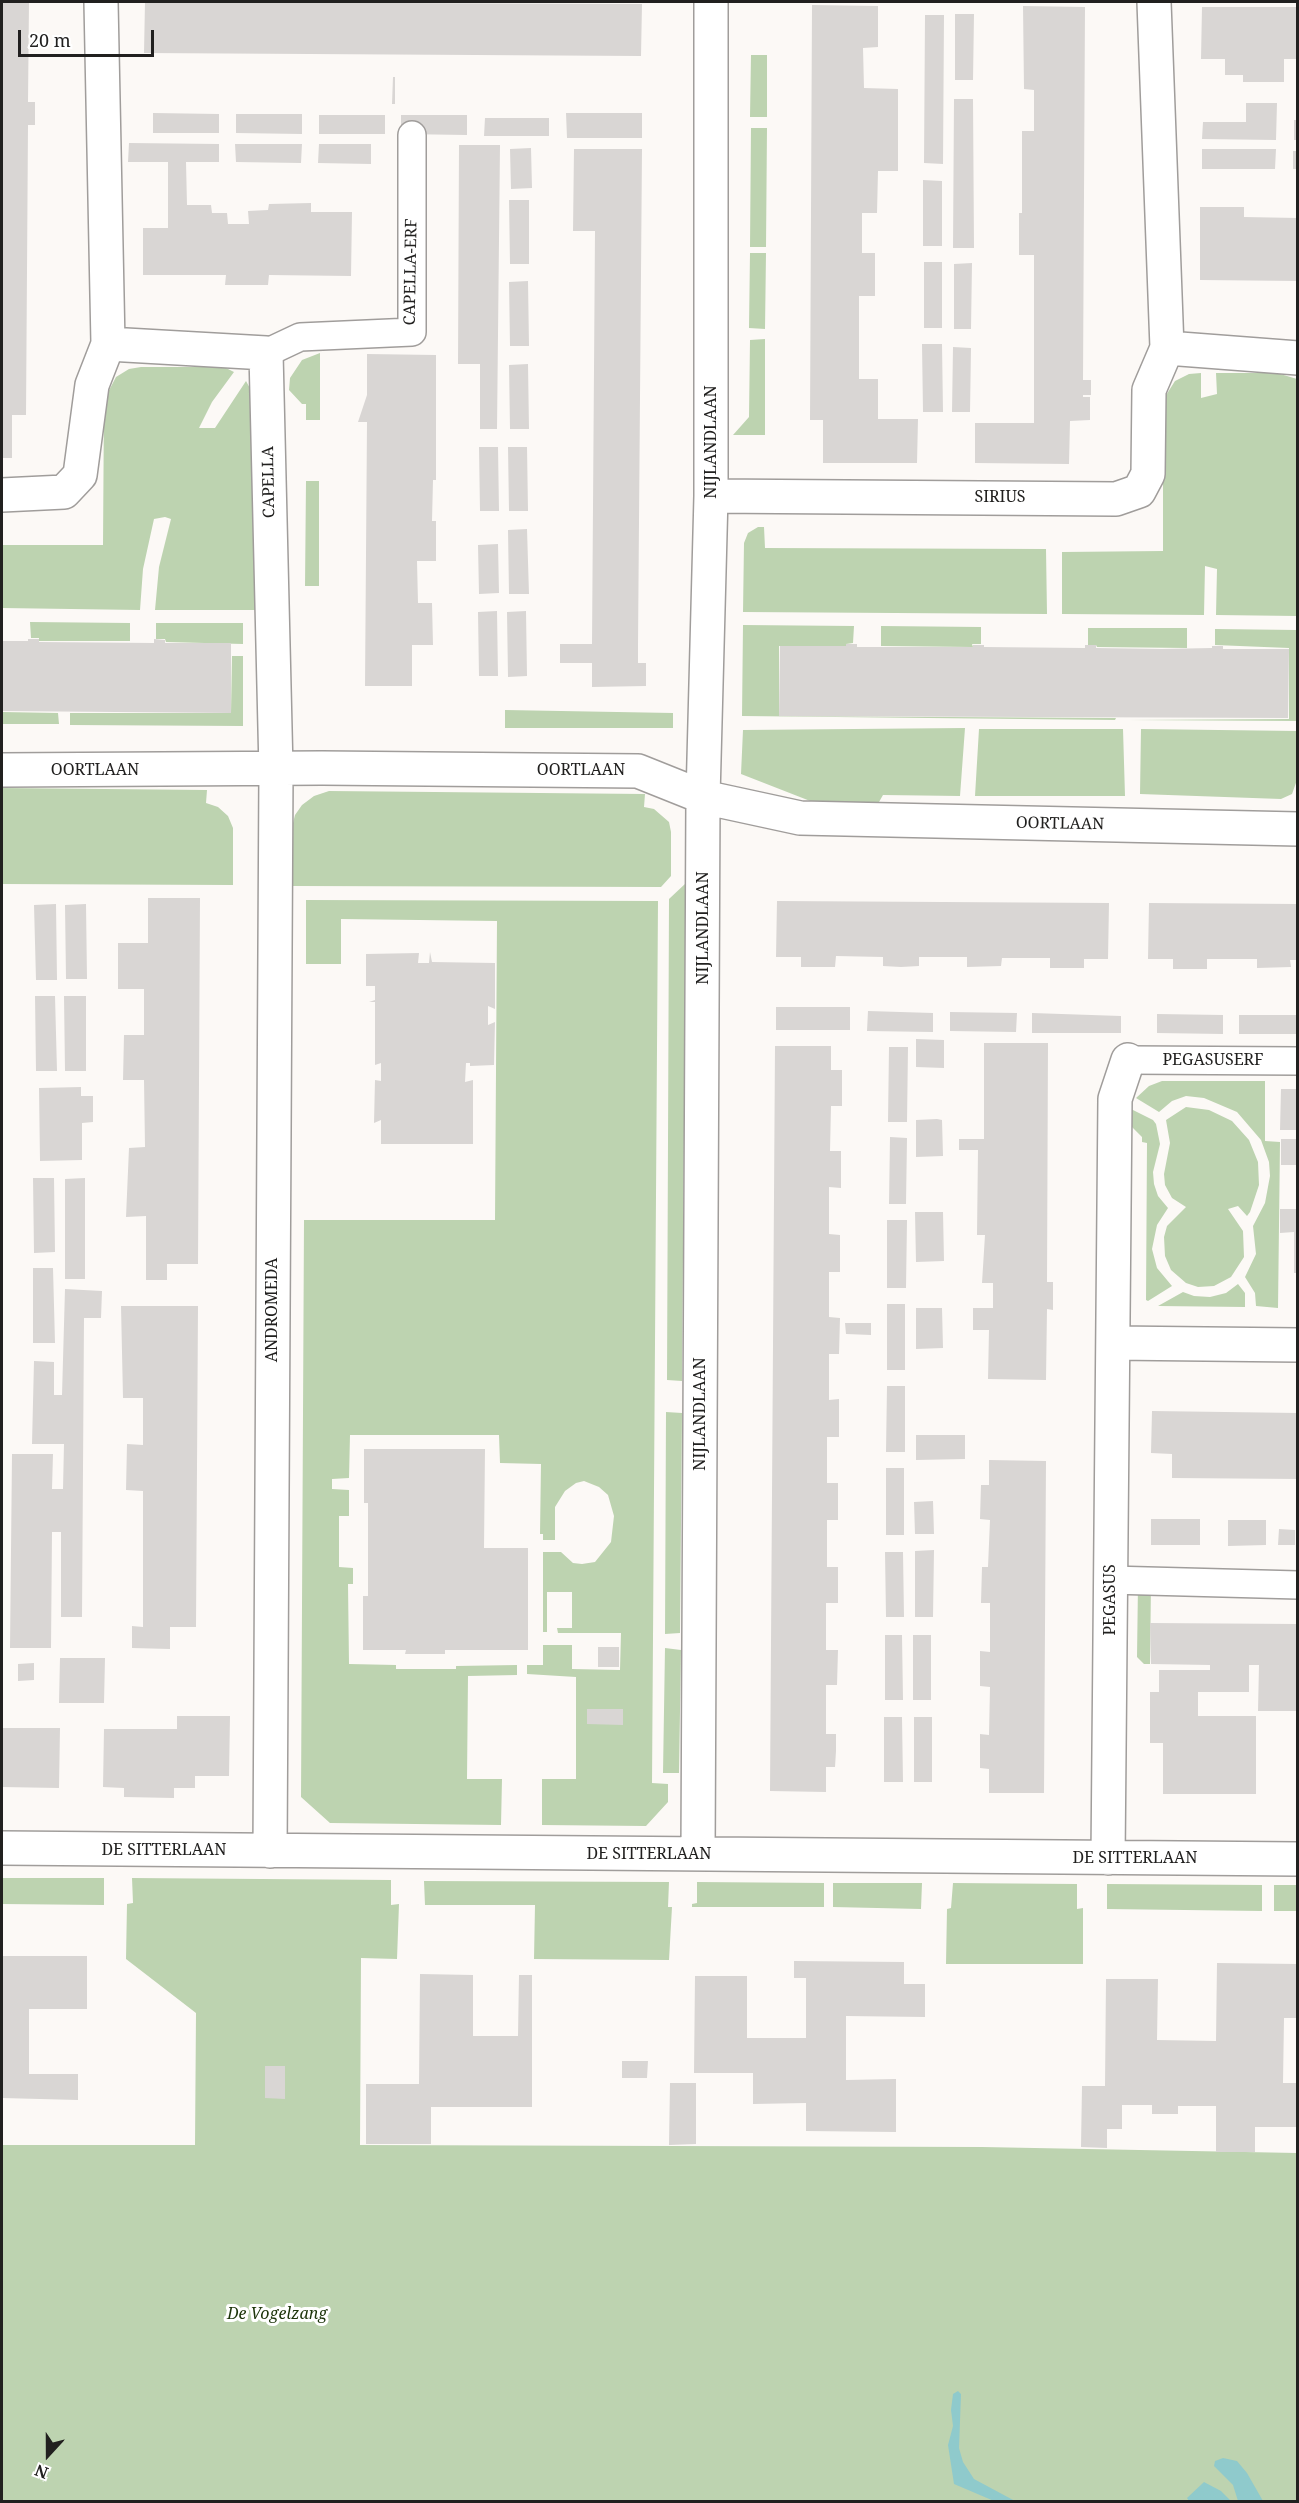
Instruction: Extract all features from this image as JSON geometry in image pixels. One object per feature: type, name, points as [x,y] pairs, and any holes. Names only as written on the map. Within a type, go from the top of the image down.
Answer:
[{"type":"street","points":[[2,495],[64,492],[80,475],[92,385],[108,344],[101,2]]},
{"type":"street","name":"NIJLANDLAAN","points":[[698,1854],[703,797],[711,496],[711,2]]},
{"type":"street","name":"SIRIUS","points":[[711,496],[1116,499],[1139,491],[1149,474],[1149,390],[1167,348],[1154,2]]},
{"type":"street","points":[[108,344],[266,353]]},
{"type":"street","points":[[1167,348],[1298,358]]},
{"type":"street","name":"CAPELLA","points":[[266,353],[276,770]]},
{"type":"street","name":"OORTLAAN","points":[[2,770],[638,771],[703,797],[800,818],[1298,829]]},
{"type":"street","name":"ANDROMEDA","points":[[270,1851],[276,770]]},
{"type":"street","name":"PEGASUS","points":[[1108,1858],[1115,1099],[1128,1060]]},
{"type":"street","points":[[1113,1343],[1298,1345]]},
{"type":"street","name":"DE SITTERLAAN","points":[[2,1848],[1298,1859]]},
{"type":"lane","name":"CAPELLA-ERF","points":[[266,353],[300,337],[412,332],[412,135]]},
{"type":"lane","name":"PEGASUSERF","points":[[1128,1060],[1298,1061]]},
{"type":"lane","points":[[1110,1580],[1298,1585]]},
{"type":"green space","points":[[751,55],[767,55],[767,117],[750,117]]},
{"type":"green space","points":[[751,128],[767,128],[766,247],[750,247]]},
{"type":"green space","points":[[750,253],[766,253],[765,329],[749,328]]},
{"type":"green space","points":[[765,339],[765,435],[733,435],[749,417],[750,340]]},
{"type":"green space","points":[[320,353],[320,420],[306,420],[306,404],[302,404],[289,390],[290,378],[302,360]]},
{"type":"green space","points":[[224,367],[234,372],[212,402],[199,428],[215,428],[246,381],[252,392],[256,405],[255,610],[155,610],[159,567],[171,519],[165,517],[154,519],[143,569],[140,610],[2,608],[2,545],[103,545],[104,400],[116,377],[129,369]]},
{"type":"green space","points":[[1201,373],[1201,398],[1217,394],[1216,373],[1277,373],[1297,379],[1297,616],[1216,615],[1217,569],[1205,566],[1204,615],[1062,614],[1062,552],[1163,551],[1163,400],[1175,381],[1189,374]]},
{"type":"green space","points":[[306,481],[319,481],[319,586],[305,586]]},
{"type":"green space","points":[[758,527],[764,527],[765,548],[1046,549],[1047,614],[743,612],[744,543],[748,533]]},
{"type":"green space","points":[[30,622],[130,623],[130,641],[39,641],[39,638],[31,638]]},
{"type":"green space","points":[[156,623],[243,623],[243,644],[166,642],[165,639],[156,639]]},
{"type":"green space","points":[[743,625],[854,626],[853,643],[846,644],[846,646],[779,646],[779,716],[1116,718],[1115,720],[742,716]]},
{"type":"green space","points":[[881,626],[981,627],[981,644],[972,644],[973,647],[881,646]]},
{"type":"green space","points":[[1088,628],[1187,628],[1187,648],[1097,647],[1088,645]]},
{"type":"green space","points":[[1215,629],[1297,630],[1297,721],[1128,720],[1289,719],[1289,648],[1215,645]]},
{"type":"green space","points":[[232,656],[243,656],[243,726],[70,725],[70,713],[231,713]]},
{"type":"green space","points":[[505,710],[673,713],[673,728],[505,728]]},
{"type":"green space","points":[[2,712],[58,713],[59,724],[2,724]]},
{"type":"green space","points":[[965,728],[960,796],[883,795],[875,809],[823,806],[741,774],[743,730]]},
{"type":"green space","points":[[979,729],[1123,729],[1125,796],[975,796]]},
{"type":"green space","points":[[1141,729],[1297,731],[1297,780],[1292,794],[1281,799],[1140,794]]},
{"type":"green space","points":[[2,788],[207,790],[206,803],[218,807],[228,816],[233,828],[233,885],[2,884]]},
{"type":"green space","points":[[329,791],[645,794],[644,807],[654,809],[669,822],[671,876],[661,887],[293,886],[292,827],[295,815],[302,805],[314,796]]},
{"type":"green space","points":[[686,883],[682,1381],[667,1380],[669,899]]},
{"type":"green space","points":[[306,900],[658,901],[652,1783],[668,1784],[668,1802],[646,1826],[542,1825],[542,1779],[576,1779],[576,1677],[527,1674],[527,1665],[543,1665],[543,1645],[572,1645],[572,1669],[620,1670],[621,1633],[558,1633],[557,1628],[572,1628],[572,1592],[547,1592],[547,1632],[543,1632],[543,1552],[561,1552],[573,1563],[595,1562],[611,1542],[614,1516],[608,1495],[599,1487],[584,1481],[576,1483],[565,1491],[555,1507],[555,1540],[543,1540],[543,1534],[540,1534],[541,1464],[500,1463],[499,1435],[350,1435],[349,1478],[332,1479],[332,1489],[349,1490],[349,1516],[339,1516],[339,1567],[353,1568],[353,1584],[348,1584],[349,1664],[396,1665],[396,1669],[456,1669],[456,1666],[517,1665],[517,1675],[468,1676],[467,1779],[502,1779],[501,1825],[330,1823],[301,1797],[304,1220],[495,1220],[497,921],[341,919],[341,964],[306,964]]},
{"type":"green space","points":[[1162,1081],[1265,1081],[1265,1141],[1280,1142],[1278,1308],[1256,1306],[1255,1293],[1245,1277],[1256,1254],[1253,1226],[1265,1203],[1270,1176],[1269,1162],[1261,1140],[1237,1112],[1204,1098],[1186,1096],[1172,1101],[1159,1112],[1136,1098],[1149,1086]]},
{"type":"green space","points":[[1186,1107],[1209,1110],[1232,1121],[1249,1140],[1258,1162],[1259,1185],[1250,1212],[1247,1216],[1238,1206],[1228,1209],[1243,1231],[1244,1257],[1231,1277],[1214,1286],[1198,1287],[1186,1283],[1171,1270],[1165,1256],[1164,1237],[1167,1226],[1186,1207],[1172,1198],[1165,1185],[1164,1174],[1170,1143],[1166,1120]]},
{"type":"green space","points":[[1131,1109],[1153,1120],[1156,1124],[1160,1144],[1153,1172],[1154,1184],[1158,1196],[1168,1208],[1157,1225],[1152,1249],[1157,1268],[1172,1286],[1148,1301],[1146,1300],[1147,1143],[1142,1142],[1142,1137],[1129,1124]]},
{"type":"green space","points":[[1238,1284],[1245,1293],[1245,1307],[1158,1306],[1183,1292],[1194,1296],[1210,1297],[1226,1293]]},
{"type":"green space","points":[[666,1412],[682,1413],[680,1633],[665,1634]]},
{"type":"green space","points":[[1151,1583],[1150,1664],[1144,1664],[1137,1657],[1138,1584]]},
{"type":"green space","points":[[665,1648],[681,1650],[679,1773],[663,1773]]},
{"type":"green space","points":[[2,1878],[104,1878],[104,1905],[2,1904]]},
{"type":"green space","name":"De Vogelzang","points":[[132,1878],[391,1880],[391,1905],[399,1904],[397,1959],[361,1958],[360,2145],[982,2147],[1297,2153],[1297,2501],[2,2502],[2,2145],[195,2145],[196,2013],[126,1959],[127,1904],[133,1903]]},
{"type":"green space","points":[[424,1881],[669,1882],[668,1907],[672,1907],[669,1960],[534,1959],[535,1905],[425,1905]]},
{"type":"green space","points":[[697,1882],[824,1883],[824,1907],[692,1907],[692,1904],[697,1903]]},
{"type":"green space","points":[[833,1883],[922,1883],[921,1909],[833,1907]]},
{"type":"green space","points":[[953,1883],[1077,1884],[1077,1909],[1083,1908],[1083,1964],[946,1964],[947,1909],[951,1908]]},
{"type":"green space","points":[[1107,1884],[1262,1885],[1262,1911],[1107,1909]]},
{"type":"green space","points":[[1274,1885],[1297,1885],[1297,1911],[1274,1911]]},
{"type":"water","points":[[958,2391],[961,2394],[959,2448],[963,2462],[974,2479],[1015,2501],[994,2501],[954,2484],[948,2445],[953,2426],[951,2410],[953,2394]]},
{"type":"water","points":[[1223,2458],[1237,2461],[1247,2473],[1263,2501],[1238,2501],[1233,2485],[1214,2466],[1215,2461]]},
{"type":"water","points":[[1204,2482],[1221,2491],[1231,2501],[1189,2501],[1187,2498]]},
{"type":"building","points":[[2,2],[29,2],[28,102],[35,102],[35,125],[28,125],[26,415],[12,415],[12,458],[2,458]]},
{"type":"building","points":[[145,2],[642,4],[641,56],[144,53]]},
{"type":"building","points":[[812,5],[878,6],[878,47],[863,48],[864,88],[898,89],[898,171],[878,171],[877,213],[862,213],[862,253],[875,253],[875,296],[859,296],[859,379],[878,379],[878,419],[918,419],[917,463],[823,463],[823,420],[810,420]]},
{"type":"building","points":[[1023,6],[1085,7],[1083,380],[1091,380],[1091,395],[1083,395],[1083,397],[1090,397],[1090,420],[1070,421],[1069,464],[975,463],[975,423],[1034,423],[1034,255],[1019,255],[1019,213],[1022,213],[1022,131],[1034,131],[1034,90],[1024,89]]},
{"type":"building","points":[[1202,7],[1298,7],[1298,59],[1284,59],[1284,82],[1243,82],[1243,75],[1225,75],[1225,59],[1201,59]]},
{"type":"building","points":[[955,14],[974,14],[973,80],[955,80]]},
{"type":"building","points":[[925,15],[944,15],[943,164],[924,163]]},
{"type":"building","points":[[393,77],[395,77],[395,104],[392,104]]},
{"type":"building","points":[[954,99],[973,99],[974,248],[953,248]]},
{"type":"building","points":[[1246,103],[1277,103],[1276,140],[1202,139],[1203,122],[1246,122]]},
{"type":"building","points":[[153,113],[219,114],[219,133],[153,133]]},
{"type":"building","points":[[566,113],[642,113],[642,138],[567,138]]},
{"type":"building","points":[[236,114],[302,114],[302,134],[236,133]]},
{"type":"building","points":[[319,115],[385,115],[385,134],[319,134]]},
{"type":"building","points":[[401,115],[467,115],[467,135],[401,134]]},
{"type":"building","points":[[485,118],[549,118],[549,136],[484,136]]},
{"type":"building","points":[[1294,120],[1298,120],[1298,140],[1294,140]]},
{"type":"building","points":[[129,143],[219,144],[219,162],[186,162],[187,205],[211,205],[212,213],[227,213],[228,224],[249,224],[248,211],[268,210],[269,204],[311,203],[311,212],[352,212],[351,276],[269,275],[268,285],[225,285],[226,275],[143,275],[143,228],[168,228],[168,162],[128,162]]},
{"type":"building","points":[[235,144],[302,144],[301,163],[236,162]]},
{"type":"building","points":[[319,144],[371,144],[371,164],[318,163]]},
{"type":"building","points":[[459,145],[500,145],[497,429],[480,429],[480,364],[458,364]]},
{"type":"building","points":[[531,148],[532,188],[511,189],[510,149]]},
{"type":"building","points":[[574,149],[642,149],[638,663],[646,663],[646,686],[592,687],[592,663],[560,663],[560,644],[592,644],[595,231],[573,231]]},
{"type":"building","points":[[1202,149],[1276,149],[1275,169],[1202,169]]},
{"type":"building","points":[[1293,151],[1298,151],[1298,169],[1293,169]]},
{"type":"building","points":[[923,180],[942,181],[942,246],[923,246]]},
{"type":"building","points":[[509,200],[529,200],[529,264],[510,264]]},
{"type":"building","points":[[1200,207],[1244,207],[1244,217],[1298,218],[1298,281],[1200,280]]},
{"type":"building","points":[[924,262],[942,262],[942,328],[924,328]]},
{"type":"building","points":[[972,263],[971,329],[954,329],[954,264]]},
{"type":"building","points":[[528,281],[529,346],[510,346],[509,282]]},
{"type":"building","points":[[922,344],[942,344],[943,412],[923,412]]},
{"type":"building","points":[[953,347],[971,348],[970,412],[952,412]]},
{"type":"building","points":[[367,354],[436,355],[436,480],[433,480],[432,521],[436,521],[436,561],[417,561],[418,603],[432,603],[433,645],[412,645],[412,686],[365,686],[367,422],[358,422],[367,395]]},
{"type":"building","points":[[528,364],[529,429],[510,429],[509,365]]},
{"type":"building","points":[[479,447],[498,447],[499,511],[480,511]]},
{"type":"building","points":[[508,447],[527,447],[528,511],[509,511]]},
{"type":"building","points":[[527,529],[529,594],[509,594],[508,530]]},
{"type":"building","points":[[498,544],[499,593],[479,594],[478,545]]},
{"type":"building","points":[[497,611],[498,676],[479,676],[478,612]]},
{"type":"building","points":[[526,611],[527,676],[508,677],[507,612]]},
{"type":"building","points":[[28,639],[39,639],[39,642],[154,643],[154,639],[165,640],[165,643],[231,643],[231,713],[2,711],[2,641],[28,641]]},
{"type":"building","points":[[846,644],[857,644],[857,647],[973,647],[973,645],[984,645],[984,647],[1085,648],[1085,645],[1096,645],[1096,648],[1162,649],[1223,646],[1223,649],[1289,649],[1288,718],[779,716],[780,646],[846,646]]},
{"type":"building","points":[[148,898],[200,898],[198,1264],[167,1264],[167,1280],[146,1280],[146,1216],[126,1217],[129,1148],[145,1147],[144,1080],[123,1080],[124,1035],[144,1035],[144,989],[118,989],[118,943],[148,943]]},
{"type":"building","points":[[777,901],[1109,903],[1108,959],[1084,959],[1084,968],[1050,968],[1050,958],[1002,958],[1001,966],[967,967],[967,957],[919,957],[919,966],[901,967],[883,966],[883,957],[836,956],[835,967],[801,967],[801,957],[776,957]]},
{"type":"building","points":[[1149,903],[1298,904],[1298,960],[1290,960],[1291,967],[1257,968],[1257,959],[1207,959],[1207,969],[1173,969],[1173,959],[1148,959]]},
{"type":"building","points":[[56,904],[57,980],[36,980],[34,905]]},
{"type":"building","points":[[86,904],[87,979],[66,979],[65,905]]},
{"type":"building","points":[[430,952],[432,962],[495,963],[495,1009],[488,1006],[488,1025],[495,1022],[494,1065],[470,1066],[470,1063],[466,1063],[465,1082],[473,1080],[473,1144],[381,1144],[381,1120],[374,1123],[375,1080],[381,1081],[381,1063],[375,1065],[375,1002],[369,1002],[375,1000],[375,986],[366,986],[366,954],[419,953],[418,963],[429,963]]},
{"type":"building","points":[[35,996],[55,996],[57,1071],[36,1071]]},
{"type":"building","points":[[64,996],[86,996],[86,1071],[65,1071]]},
{"type":"building","points":[[776,1007],[850,1007],[850,1030],[776,1030]]},
{"type":"building","points":[[868,1011],[933,1013],[933,1032],[867,1031]]},
{"type":"building","points":[[950,1012],[1017,1013],[1016,1032],[950,1031]]},
{"type":"building","points":[[1032,1013],[1121,1016],[1121,1033],[1032,1033]]},
{"type":"building","points":[[1157,1014],[1223,1015],[1223,1034],[1157,1033]]},
{"type":"building","points":[[1239,1015],[1298,1015],[1298,1034],[1239,1034]]},
{"type":"building","points":[[916,1039],[944,1040],[944,1068],[916,1067]]},
{"type":"building","points":[[984,1043],[1048,1043],[1047,1282],[1053,1282],[1053,1310],[1047,1309],[1046,1380],[988,1379],[989,1330],[973,1330],[973,1308],[993,1308],[993,1283],[982,1283],[985,1235],[977,1235],[978,1150],[959,1150],[959,1139],[984,1139]]},
{"type":"building","points":[[775,1046],[831,1046],[831,1070],[842,1070],[842,1106],[831,1106],[830,1151],[841,1151],[841,1188],[829,1187],[829,1234],[840,1235],[840,1272],[829,1272],[829,1317],[840,1318],[839,1354],[829,1354],[829,1400],[839,1399],[839,1437],[827,1437],[827,1483],[838,1483],[838,1520],[827,1520],[827,1567],[838,1567],[838,1603],[826,1603],[826,1650],[838,1650],[837,1685],[826,1685],[826,1734],[836,1734],[836,1751],[835,1767],[826,1767],[826,1792],[770,1791]]},
{"type":"building","points":[[889,1047],[908,1047],[907,1122],[888,1122]]},
{"type":"building","points":[[81,1087],[81,1096],[93,1096],[93,1122],[82,1123],[82,1160],[40,1161],[39,1088]]},
{"type":"building","points":[[1281,1089],[1298,1089],[1298,1130],[1280,1130]]},
{"type":"building","points":[[916,1120],[942,1120],[943,1156],[916,1157]]},
{"type":"building","points":[[890,1137],[907,1138],[906,1204],[889,1204]]},
{"type":"building","points":[[1281,1139],[1298,1139],[1298,1165],[1281,1165]]},
{"type":"building","points":[[33,1178],[54,1178],[55,1252],[34,1253]]},
{"type":"building","points":[[85,1178],[85,1279],[65,1279],[65,1179]]},
{"type":"building","points":[[1280,1209],[1298,1209],[1298,1273],[1294,1273],[1294,1232],[1280,1233]]},
{"type":"building","points":[[915,1212],[943,1212],[944,1261],[916,1262]]},
{"type":"building","points":[[887,1220],[907,1220],[906,1288],[887,1288]]},
{"type":"building","points":[[33,1268],[53,1268],[55,1343],[33,1343]]},
{"type":"building","points":[[65,1289],[102,1291],[101,1318],[84,1318],[82,1617],[61,1617],[61,1532],[52,1532],[51,1648],[10,1648],[12,1454],[53,1454],[52,1489],[63,1489],[64,1444],[32,1444],[34,1361],[54,1362],[54,1395],[62,1395]]},
{"type":"building","points":[[887,1304],[905,1304],[905,1370],[887,1370]]},
{"type":"building","points":[[121,1306],[198,1306],[196,1627],[170,1627],[170,1649],[132,1648],[132,1626],[143,1627],[143,1491],[126,1490],[127,1444],[143,1445],[143,1398],[123,1398]]},
{"type":"building","points":[[916,1308],[942,1308],[943,1348],[916,1349]]},
{"type":"building","points":[[845,1323],[871,1323],[871,1335],[846,1334]]},
{"type":"building","points":[[887,1386],[905,1386],[905,1452],[886,1452]]},
{"type":"building","points":[[1152,1411],[1298,1413],[1298,1479],[1172,1478],[1172,1454],[1151,1453]]},
{"type":"building","points":[[916,1435],[965,1435],[965,1459],[916,1460]]},
{"type":"building","points":[[364,1449],[485,1449],[484,1548],[528,1548],[528,1650],[445,1650],[445,1654],[405,1654],[406,1650],[363,1650],[363,1596],[368,1596],[368,1503],[364,1503]]},
{"type":"building","points":[[989,1460],[1046,1461],[1044,1793],[989,1793],[989,1769],[980,1768],[980,1734],[989,1735],[990,1687],[980,1686],[980,1651],[990,1652],[990,1603],[981,1603],[982,1567],[988,1567],[990,1520],[980,1519],[981,1485],[989,1485]]},
{"type":"building","points":[[886,1468],[904,1468],[904,1535],[886,1535]]},
{"type":"building","points":[[933,1501],[934,1534],[915,1534],[914,1502]]},
{"type":"building","points":[[1151,1519],[1200,1519],[1200,1545],[1151,1545]]},
{"type":"building","points":[[1228,1520],[1266,1520],[1266,1545],[1228,1546]]},
{"type":"building","points":[[1279,1529],[1295,1530],[1295,1545],[1278,1545]]},
{"type":"building","points":[[934,1550],[933,1617],[915,1617],[915,1551]]},
{"type":"building","points":[[885,1552],[903,1552],[904,1617],[886,1617]]},
{"type":"building","points":[[1150,1623],[1298,1624],[1298,1711],[1258,1711],[1259,1665],[1249,1665],[1249,1692],[1198,1692],[1198,1716],[1256,1716],[1256,1794],[1163,1794],[1163,1743],[1150,1743],[1150,1692],[1159,1692],[1159,1670],[1210,1670],[1210,1665],[1151,1664]]},
{"type":"building","points":[[885,1635],[902,1635],[903,1700],[885,1700]]},
{"type":"building","points":[[913,1635],[931,1635],[931,1700],[913,1700]]},
{"type":"building","points":[[598,1647],[619,1647],[619,1667],[598,1667]]},
{"type":"building","points":[[60,1658],[105,1658],[104,1703],[59,1703]]},
{"type":"building","points":[[34,1663],[34,1680],[18,1681],[18,1664]]},
{"type":"building","points":[[587,1709],[623,1709],[623,1725],[587,1724]]},
{"type":"building","points":[[177,1716],[230,1716],[229,1776],[195,1776],[195,1788],[174,1788],[174,1798],[124,1797],[124,1788],[103,1787],[104,1729],[177,1729]]},
{"type":"building","points":[[884,1717],[902,1717],[903,1782],[884,1782]]},
{"type":"building","points":[[914,1717],[932,1717],[932,1782],[914,1782]]},
{"type":"building","points":[[2,1728],[60,1728],[59,1788],[2,1787]]},
{"type":"building","points":[[2,1956],[87,1956],[87,2009],[29,2009],[29,2074],[78,2074],[78,2100],[2,2098]]},
{"type":"building","points":[[794,1961],[904,1962],[904,1984],[925,1984],[925,2017],[846,2016],[846,2080],[896,2079],[896,2132],[806,2131],[806,2103],[753,2104],[753,2073],[694,2073],[695,1976],[747,1976],[747,2038],[806,2038],[806,1978],[794,1978]]},
{"type":"building","points":[[1217,1963],[1298,1964],[1298,2018],[1284,2018],[1283,2083],[1298,2083],[1298,2127],[1255,2127],[1255,2152],[1216,2152],[1216,2106],[1178,2106],[1178,2114],[1152,2114],[1152,2105],[1122,2105],[1122,2129],[1107,2129],[1107,2148],[1081,2147],[1082,2086],[1105,2086],[1106,1979],[1158,1979],[1157,2040],[1216,2041]]},
{"type":"building","points":[[420,1974],[473,1975],[473,2036],[518,2036],[519,1975],[532,1975],[532,2107],[431,2107],[431,2144],[366,2144],[366,2084],[419,2084]]},
{"type":"building","points":[[622,2061],[648,2061],[647,2078],[622,2078]]},
{"type":"building","points":[[265,2066],[285,2066],[285,2099],[265,2098]]},
{"type":"building","points":[[670,2083],[696,2083],[696,2144],[669,2145]]}]
